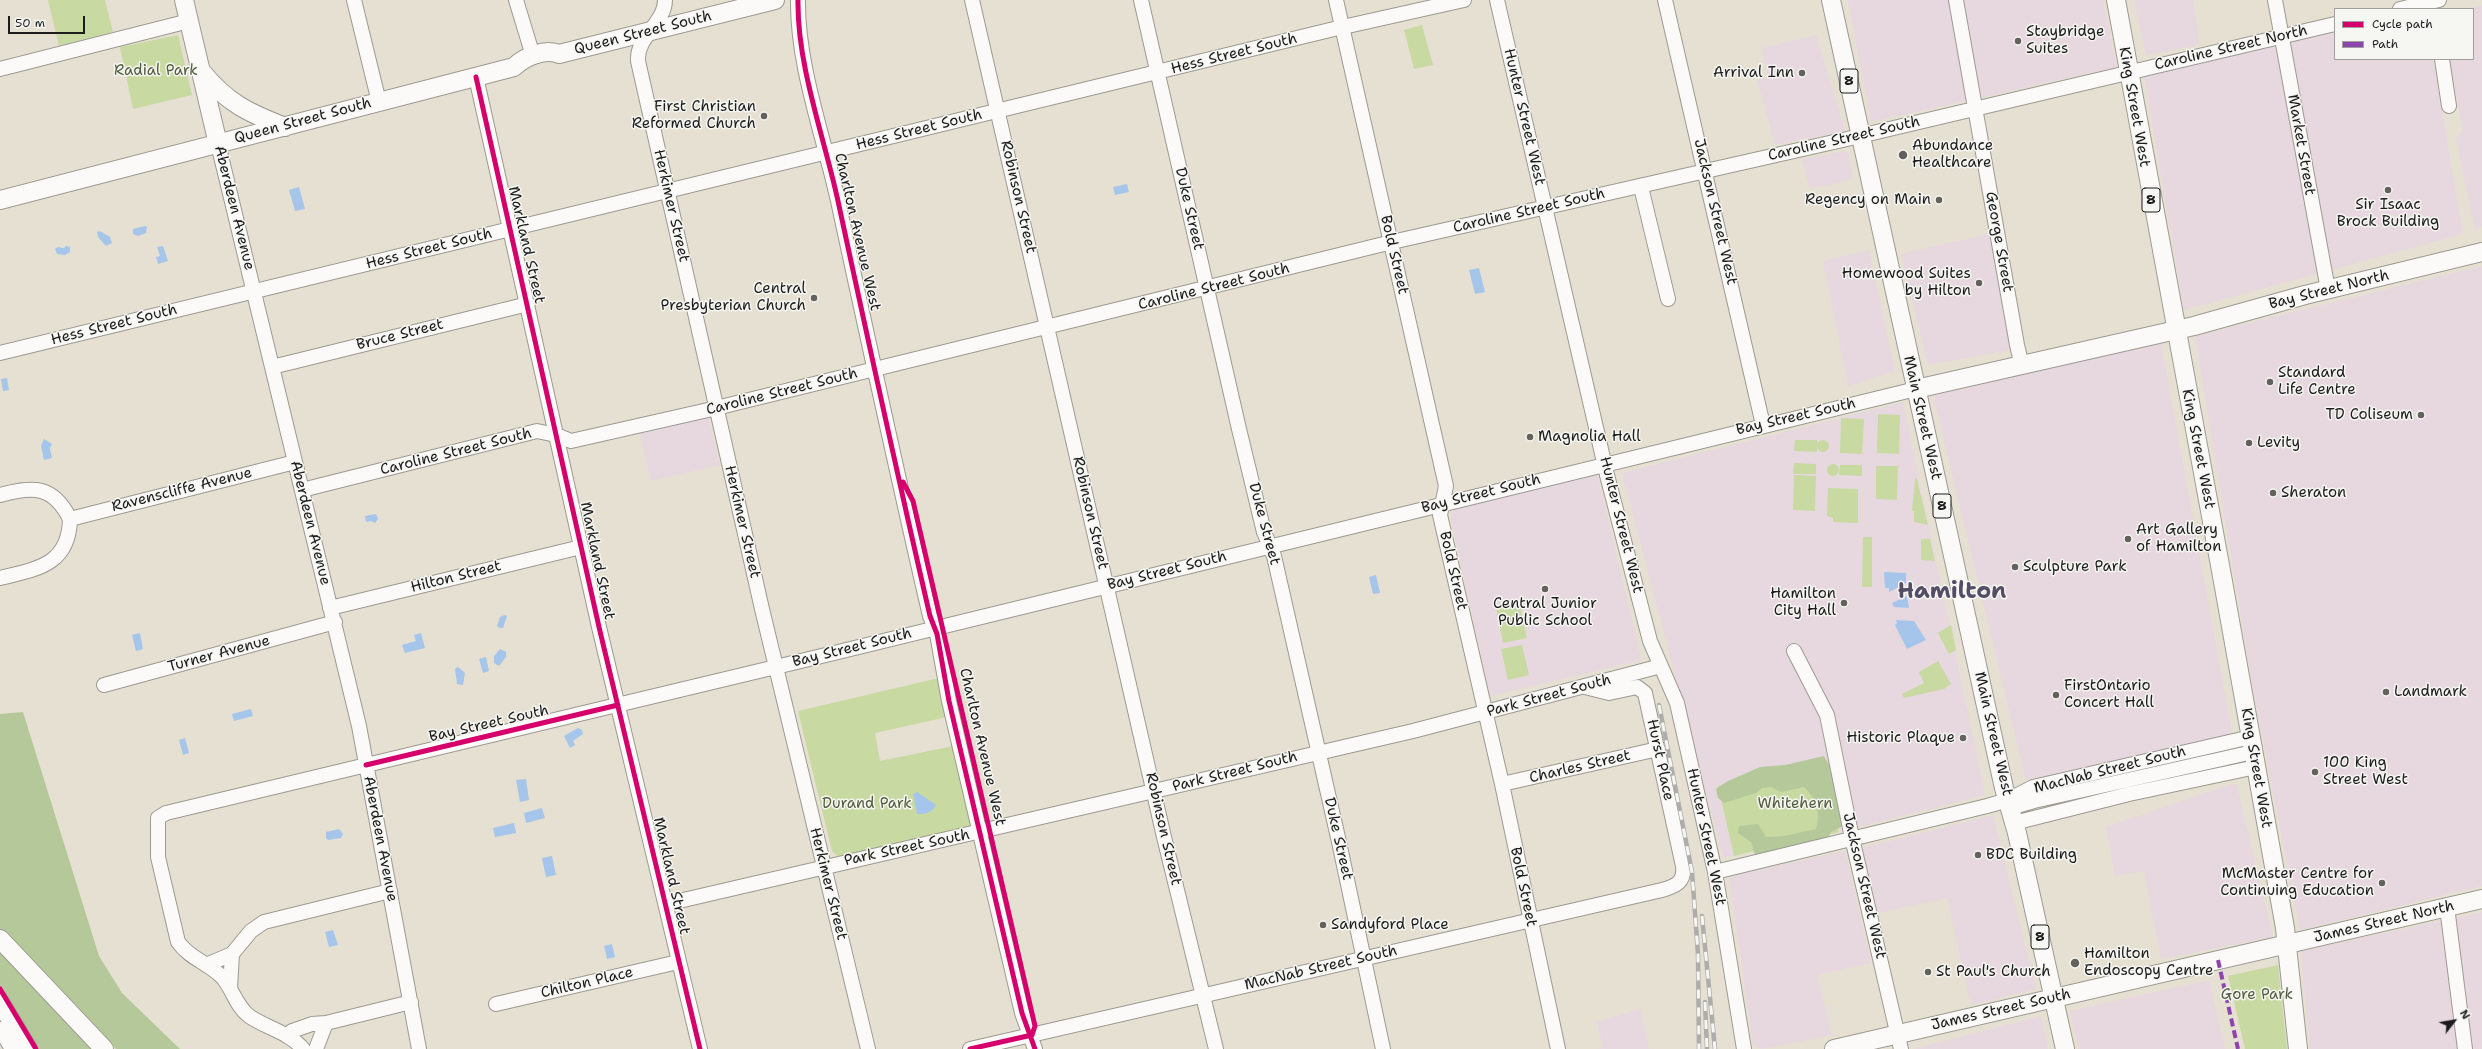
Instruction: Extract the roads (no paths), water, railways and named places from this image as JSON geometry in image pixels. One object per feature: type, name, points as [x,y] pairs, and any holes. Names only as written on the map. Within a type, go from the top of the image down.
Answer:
[{"type":"main road","name":"Aberdeen Avenue","points":[[184,0],[218,144]]},
{"type":"main road","name":"Queen Street South","points":[[0,200],[514,67],[522,59],[551,51],[559,54],[775,0]]},
{"type":"main road","name":"Main Street West","points":[[1831,0],[1916,388],[2054,998]]},
{"type":"main road","name":"King Street West","points":[[2116,0],[2253,752],[2286,945]]},
{"type":"main road","name":"Queen Street South","points":[[514,67],[523,70],[554,62],[559,54]]},
{"type":"main road","points":[[200,69],[219,93],[229,100],[261,118],[285,127]]},
{"type":"main road","name":"Bay Street North","points":[[2176,329],[2482,252]]},
{"type":"main road","name":"Bay Street South","points":[[1916,388],[2022,366],[2176,329]]},
{"type":"main road","name":"James Street North","points":[[2286,945],[2482,899]]},
{"type":"main road","points":[[0,939],[104,1049]]},
{"type":"main road","name":"James Street South","points":[[1834,1049],[1899,1042],[2054,998],[2286,945]]},
{"type":"main road","name":"8","points":[[2286,945],[2298,1049]]},
{"type":"main road","name":"8","points":[[2054,998],[2065,1049]]},
{"type":"main road","points":[[0,1002],[28,1049]]},
{"type":"street","points":[[354,0],[379,102]]},
{"type":"street","points":[[516,0],[533,56]]},
{"type":"street","name":"Herkimer Street","points":[[665,0],[665,8],[638,49],[638,55],[667,191],[718,408],[719,423],[823,866],[868,1049]]},
{"type":"street","name":"Charlton Avenue West","points":[[798,0],[802,54],[827,152],[873,370],[930,616],[935,628],[948,684],[949,701],[1022,1014],[1032,1035],[1035,1049]]},
{"type":"street","name":"Robinson Street","points":[[972,0],[1154,791],[1216,1049]]},
{"type":"street","name":"Duke Street","points":[[1141,0],[1239,429],[1270,546],[1318,752],[1364,958],[1382,1049]]},
{"type":"street","name":"Bold Street","points":[[1336,0],[1446,486],[1440,515],[1502,784],[1558,1049]]},
{"type":"street","name":"Hess Street South","points":[[0,353],[827,152],[1464,0]]},
{"type":"street","name":"Hunter Street West","points":[[1497,0],[1525,114],[1545,207],[1605,463],[1650,641],[1677,703],[1715,872],[1744,1049]]},
{"type":"street","name":"Jackson Street West","points":[[1665,0],[1763,425]]},
{"type":"street","name":"George Street","points":[[1956,0],[1974,108],[2022,366]]},
{"type":"street","name":"Market Street","points":[[2275,0],[2328,290]]},
{"type":"street","points":[[2406,8],[2434,3]]},
{"type":"street","points":[[0,69],[189,21]]},
{"type":"street","name":"Caroline Street North","points":[[2128,72],[2334,24]]},
{"type":"street","points":[[2442,60],[2449,106]]},
{"type":"street","name":"Caroline Street South","points":[[302,490],[537,431],[556,435],[571,441],[718,408],[1392,242],[1641,187],[2128,72]]},
{"type":"street","name":"Markland Street","points":[[476,77],[528,304],[581,547],[666,904],[678,962],[700,1049]]},
{"type":"street","name":"Aberdeen Avenue","points":[[218,144],[330,608],[335,622],[359,726],[366,765],[370,775],[419,1049]]},
{"type":"street","points":[[1641,187],[1668,299]]},
{"type":"street","name":"Bruce Street","points":[[272,367],[528,304]]},
{"type":"street","name":"Bay Street South","points":[[206,965],[186,952],[178,942],[158,857],[158,818],[166,813],[776,667],[1916,388]]},
{"type":"street","name":"Ravenscliffe Avenue","points":[[70,519],[295,462]]},
{"type":"street","points":[[0,495],[22,489],[40,490],[56,499],[70,519],[67,540],[52,562],[37,569],[0,578]]},
{"type":"street","name":"Hilton Street","points":[[330,608],[581,547]]},
{"type":"street","name":"Turner Avenue","points":[[104,685],[335,622]]},
{"type":"street","name":"Jackson Street West","points":[[1794,651],[1826,713],[1852,838],[1899,1042]]},
{"type":"street","name":"Park Street South","points":[[666,904],[823,866],[980,832],[1485,714],[1661,666]]},
{"type":"street","name":"Hurst Place","points":[[1583,687],[1609,693],[1632,687],[1642,688],[1647,698],[1683,866],[1683,878],[1679,884],[1672,887]]},
{"type":"street","name":"Charles Street","points":[[1502,784],[1658,749]]},
{"type":"street","name":"MacNab Street South","points":[[1715,872],[1852,838],[2011,811],[2129,794],[2253,752]]},
{"type":"street","name":"MacNab Street South","points":[[2011,811],[2033,787],[2253,752]]},
{"type":"street","name":"MacNab Street South","points":[[970,1049],[1672,887]]},
{"type":"street","points":[[206,965],[232,954],[251,931],[273,919],[390,892]]},
{"type":"street","points":[[2447,907],[2465,1049]]},
{"type":"street","points":[[230,988],[232,954]]},
{"type":"street","name":"Chilton Place","points":[[496,1004],[678,962]]},
{"type":"street","points":[[206,965],[218,974],[230,988],[237,1002],[246,1014],[260,1024],[287,1036],[303,1049]]},
{"type":"street","points":[[287,1036],[292,1031],[312,1024],[326,1023],[411,1002]]},
{"type":"street","points":[[316,1049],[326,1023]]},
{"type":"street","points":[[0,1029],[12,1049]]},
{"type":"water","points":[[1127,184],[1129,192],[1115,195],[1113,187]]},
{"type":"water","points":[[299,187],[305,209],[295,211],[289,190]]},
{"type":"water","points":[[145,226],[147,227],[146,233],[138,236],[133,234],[133,229]]},
{"type":"water","points":[[100,231],[110,237],[112,243],[106,246],[98,237],[97,232]]},
{"type":"water","points":[[66,246],[70,247],[70,252],[65,255],[57,254],[55,249],[58,247],[64,248]]},
{"type":"water","points":[[163,246],[168,261],[158,264],[156,257],[160,256],[157,247]]},
{"type":"water","points":[[1479,268],[1485,292],[1475,294],[1469,270]]},
{"type":"water","points":[[7,378],[9,390],[3,391],[1,379]]},
{"type":"water","points":[[44,439],[52,444],[50,448],[52,458],[44,460],[41,446]]},
{"type":"water","points":[[376,514],[378,519],[375,523],[371,521],[366,522],[365,516]]},
{"type":"water","points":[[1884,572],[1906,573],[1906,583],[1889,592],[1889,588],[1885,588]]},
{"type":"water","points":[[1376,575],[1380,593],[1373,594],[1369,577]]},
{"type":"water","points":[[1907,596],[1909,608],[1894,607],[1892,603]]},
{"type":"water","points":[[505,615],[507,616],[503,628],[500,628],[497,626],[500,617]]},
{"type":"water","points":[[1896,620],[1914,621],[1926,640],[1907,649],[1895,625],[1897,623]]},
{"type":"water","points":[[140,633],[143,649],[136,651],[132,635]]},
{"type":"water","points":[[421,633],[425,648],[405,653],[402,645],[416,641],[414,635]]},
{"type":"water","points":[[500,649],[506,652],[506,657],[499,666],[494,663],[494,656]]},
{"type":"water","points":[[486,657],[489,671],[483,673],[479,659]]},
{"type":"water","points":[[458,667],[465,673],[463,685],[457,684],[455,669]]},
{"type":"water","points":[[251,709],[253,716],[234,721],[232,714]]},
{"type":"water","points":[[578,728],[582,730],[583,734],[573,741],[575,745],[570,748],[564,736]]},
{"type":"water","points":[[185,738],[189,753],[183,755],[179,740]]},
{"type":"water","points":[[526,779],[529,800],[520,802],[516,780]]},
{"type":"water","points":[[917,792],[936,805],[931,811],[917,814],[913,794]]},
{"type":"water","points":[[542,808],[545,818],[526,823],[524,813]]},
{"type":"water","points":[[514,823],[516,833],[495,837],[493,828]]},
{"type":"water","points":[[339,829],[343,834],[341,838],[328,840],[326,838],[326,832]]},
{"type":"water","points":[[552,856],[556,875],[546,877],[542,858]]},
{"type":"water","points":[[333,930],[338,945],[329,947],[325,932]]},
{"type":"water","points":[[612,944],[615,957],[607,959],[604,946]]},
{"type":"railway","points":[[1659,705],[1692,872],[1698,954],[1699,1049]]},
{"type":"railway","points":[[1702,916],[1715,1049]]},
{"type":"railway","points":[[1705,1002],[1707,1049]]},
{"type":"place","name":"Staybridge Suites","points":[[2018,41]]},
{"type":"place","name":"Arrival Inn","points":[[1802,73]]},
{"type":"place","name":"First Christian Reformed Church","points":[[764,116]]},
{"type":"place","name":"Abundance Healthcare","points":[[1903,155]]},
{"type":"place","name":"Sir Isaac Brock Building","points":[[2388,190]]},
{"type":"place","name":"Regency on Main","points":[[1939,200]]},
{"type":"place","name":"Homewood Suites by Hilton","points":[[1979,283]]},
{"type":"place","name":"Central Presbyterian Church","points":[[814,298]]},
{"type":"place","name":"Standard Life Centre","points":[[2270,382]]},
{"type":"place","name":"TD Coliseum","points":[[2421,415]]},
{"type":"place","name":"Magnolia Hall","points":[[1530,437]]},
{"type":"place","name":"Levity","points":[[2249,443]]},
{"type":"place","name":"Sheraton","points":[[2273,493]]},
{"type":"place","name":"Art Gallery of Hamilton","points":[[2128,539]]},
{"type":"place","name":"Sculpture Park","points":[[2015,567]]},
{"type":"place","name":"Central Junior Public School","points":[[1545,589]]},
{"type":"place","name":"Hamilton City Hall","points":[[1844,603]]},
{"type":"place","name":"Landmark","points":[[2386,692]]},
{"type":"place","name":"FirstOntario Concert Hall","points":[[2056,695]]},
{"type":"place","name":"Historic Plaque","points":[[1963,738]]},
{"type":"place","name":"100 King Street West","points":[[2315,772]]},
{"type":"place","name":"BDC Building","points":[[1978,855]]},
{"type":"place","name":"McMaster Centre for Continuing Education","points":[[2382,883]]},
{"type":"place","name":"Sandyford Place","points":[[1323,925]]},
{"type":"place","name":"Hamilton Endoscopy Centre","points":[[2075,963]]},
{"type":"place","name":"St Paul's Church","points":[[1928,972]]},
{"type":"district","name":"Hamilton","points":[[1952,592]]},
{"type":"park label","name":"Radial Park","points":[[156,71]]},
{"type":"park label","name":"Durand Park","points":[[867,804]]},
{"type":"park label","name":"Whitehern","points":[[1795,804]]},
{"type":"park label","name":"Gore Park","points":[[2257,995]]}]
